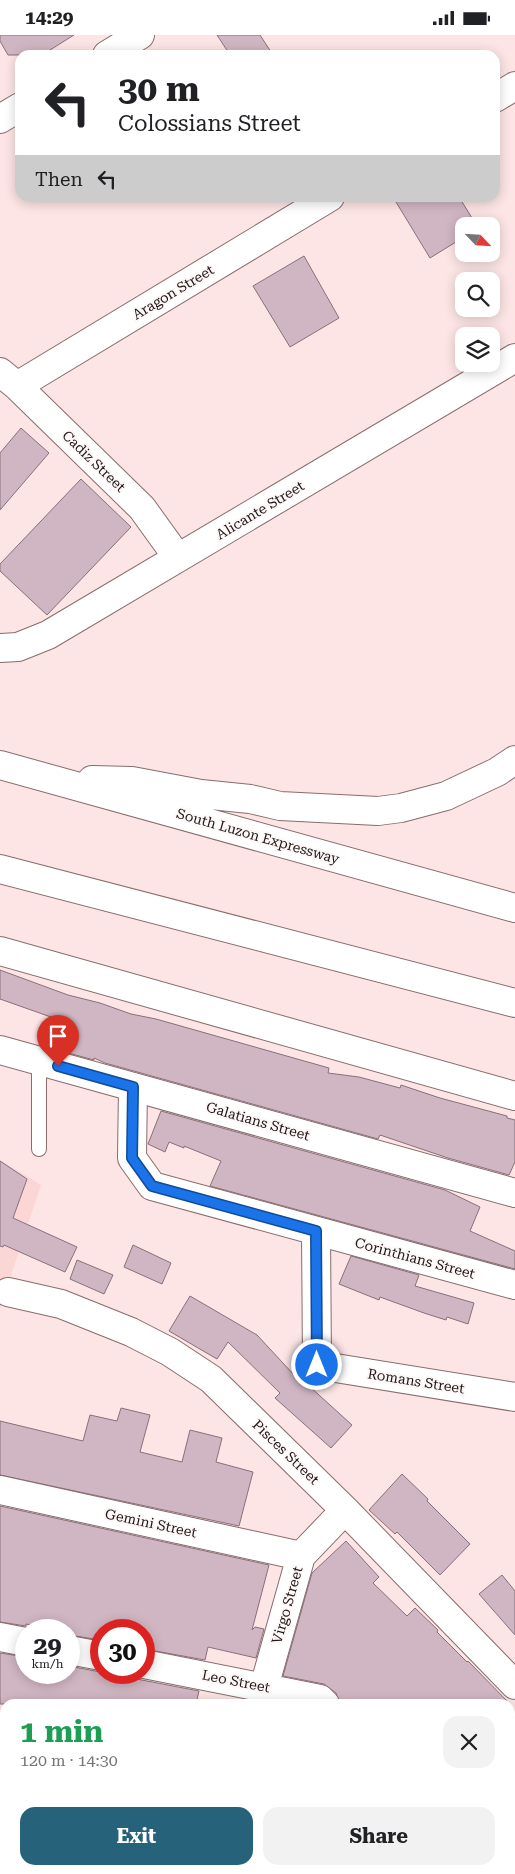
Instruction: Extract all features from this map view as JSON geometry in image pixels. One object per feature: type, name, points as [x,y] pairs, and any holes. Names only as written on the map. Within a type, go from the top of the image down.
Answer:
[{"type":"main road","points":[[115,50],[140,35]]},
{"type":"main road","points":[[500,95],[515,86]]},
{"type":"main road","points":[[0,119],[15,110]]},
{"type":"main road","name":"Aragon Street","points":[[8,379],[321,202]]},
{"type":"main road","name":"Alicante Street","points":[[0,648],[18,647],[48,635],[515,358]]},
{"type":"main road","name":"Cadiz Street","points":[[8,379],[142,508],[178,558]]},
{"type":"main road","points":[[49,778],[132,781],[201,794],[250,799],[280,805],[378,811],[416,805],[446,796],[497,772],[515,760]]},
{"type":"main road","name":"South Luzon Expressway","points":[[0,765],[515,908]]},
{"type":"main road","points":[[0,869],[515,1003]]},
{"type":"main road","points":[[0,951],[515,1096]]},
{"type":"main road","name":"Galatians Street","points":[[0,1050],[515,1193]]},
{"type":"main road","name":"Corinthians Street","points":[[133,1087],[132,1158],[152,1186],[515,1285]]},
{"type":"main road","name":"Romans Street","points":[[316,1231],[317,1365],[515,1397]]},
{"type":"main road","name":"Pisces Street","points":[[8,1292],[61,1304],[131,1332],[170,1351],[211,1379],[346,1510],[515,1685]]},
{"type":"main road","name":"Gemini Street","points":[[0,1490],[301,1556]]},
{"type":"main road","name":"Virgo Street","points":[[264,1687],[301,1556],[346,1510]]},
{"type":"main road","points":[[0,1637],[15,1639]]},
{"type":"main road","name":"Leo Street","points":[[155,1666],[320,1699]]},
{"type":"lane","points":[[39,1061],[40,1149]]},
{"type":"shaded area","points":[[0,1160],[41,1185],[0,1309]]},
{"type":"building","points":[[0,35],[74,35],[50,50],[15,50],[15,55],[8,55],[0,41]]},
{"type":"building","points":[[217,35],[260,35],[270,50],[227,50]]},
{"type":"building","points":[[396,202],[462,202],[471,217],[455,217],[455,243],[430,258]]},
{"type":"building","points":[[304,256],[339,318],[290,347],[253,286]]},
{"type":"building","points":[[21,428],[49,453],[0,510],[0,453]]},
{"type":"building","points":[[81,479],[131,527],[47,615],[0,571],[0,564]]},
{"type":"building","points":[[0,970],[68,995],[100,1003],[131,1014],[156,1019],[329,1068],[328,1073],[359,1077],[400,1088],[401,1085],[440,1098],[507,1116],[507,1118],[515,1120],[515,1162],[509,1175],[448,1158],[380,1135],[378,1139],[105,1063],[94,1058],[94,1060],[72,1054],[55,1046],[65,1022],[0,999]]},
{"type":"building","points":[[161,1111],[445,1190],[480,1207],[470,1231],[515,1251],[515,1269],[210,1186],[221,1161],[169,1142],[165,1152],[148,1144]]},
{"type":"building","points":[[0,1161],[27,1179],[13,1218],[77,1247],[65,1272],[4,1245],[3,1247],[0,1246]]},
{"type":"building","points":[[133,1245],[171,1263],[162,1284],[124,1267]]},
{"type":"building","points":[[351,1256],[419,1275],[415,1286],[474,1303],[468,1324],[447,1317],[446,1320],[380,1297],[379,1300],[339,1284]]},
{"type":"building","points":[[77,1260],[113,1275],[104,1294],[70,1279]]},
{"type":"building","points":[[190,1296],[257,1335],[295,1376],[297,1375],[352,1425],[331,1448],[275,1398],[280,1393],[228,1342],[217,1359],[169,1331]]},
{"type":"building","points":[[121,1408],[150,1415],[140,1452],[182,1462],[190,1430],[222,1438],[216,1462],[253,1472],[239,1526],[0,1475],[0,1421],[83,1441],[90,1415],[117,1421]]},
{"type":"building","points":[[402,1474],[470,1544],[440,1575],[397,1532],[395,1534],[369,1510]]},
{"type":"building","points":[[0,1506],[269,1565],[252,1630],[255,1627],[264,1629],[256,1658],[208,1647],[205,1660],[155,1651],[155,1619],[90,1619],[90,1638],[80,1637],[80,1619],[15,1619],[15,1624],[0,1622]]},
{"type":"building","points":[[346,1541],[379,1577],[373,1583],[407,1616],[415,1608],[505,1699],[338,1699],[336,1693],[324,1684],[283,1676],[312,1573]]},
{"type":"building","points":[[502,1575],[515,1591],[515,1635],[479,1594]]},
{"type":"building","points":[[0,1653],[15,1655],[15,1684],[80,1684],[80,1668],[90,1670],[90,1684],[155,1683],[199,1691],[197,1699],[0,1699]]},
{"type":"route","points":[[58,1066],[133,1087],[132,1158],[152,1186],[316,1231],[317,1365]]}]
